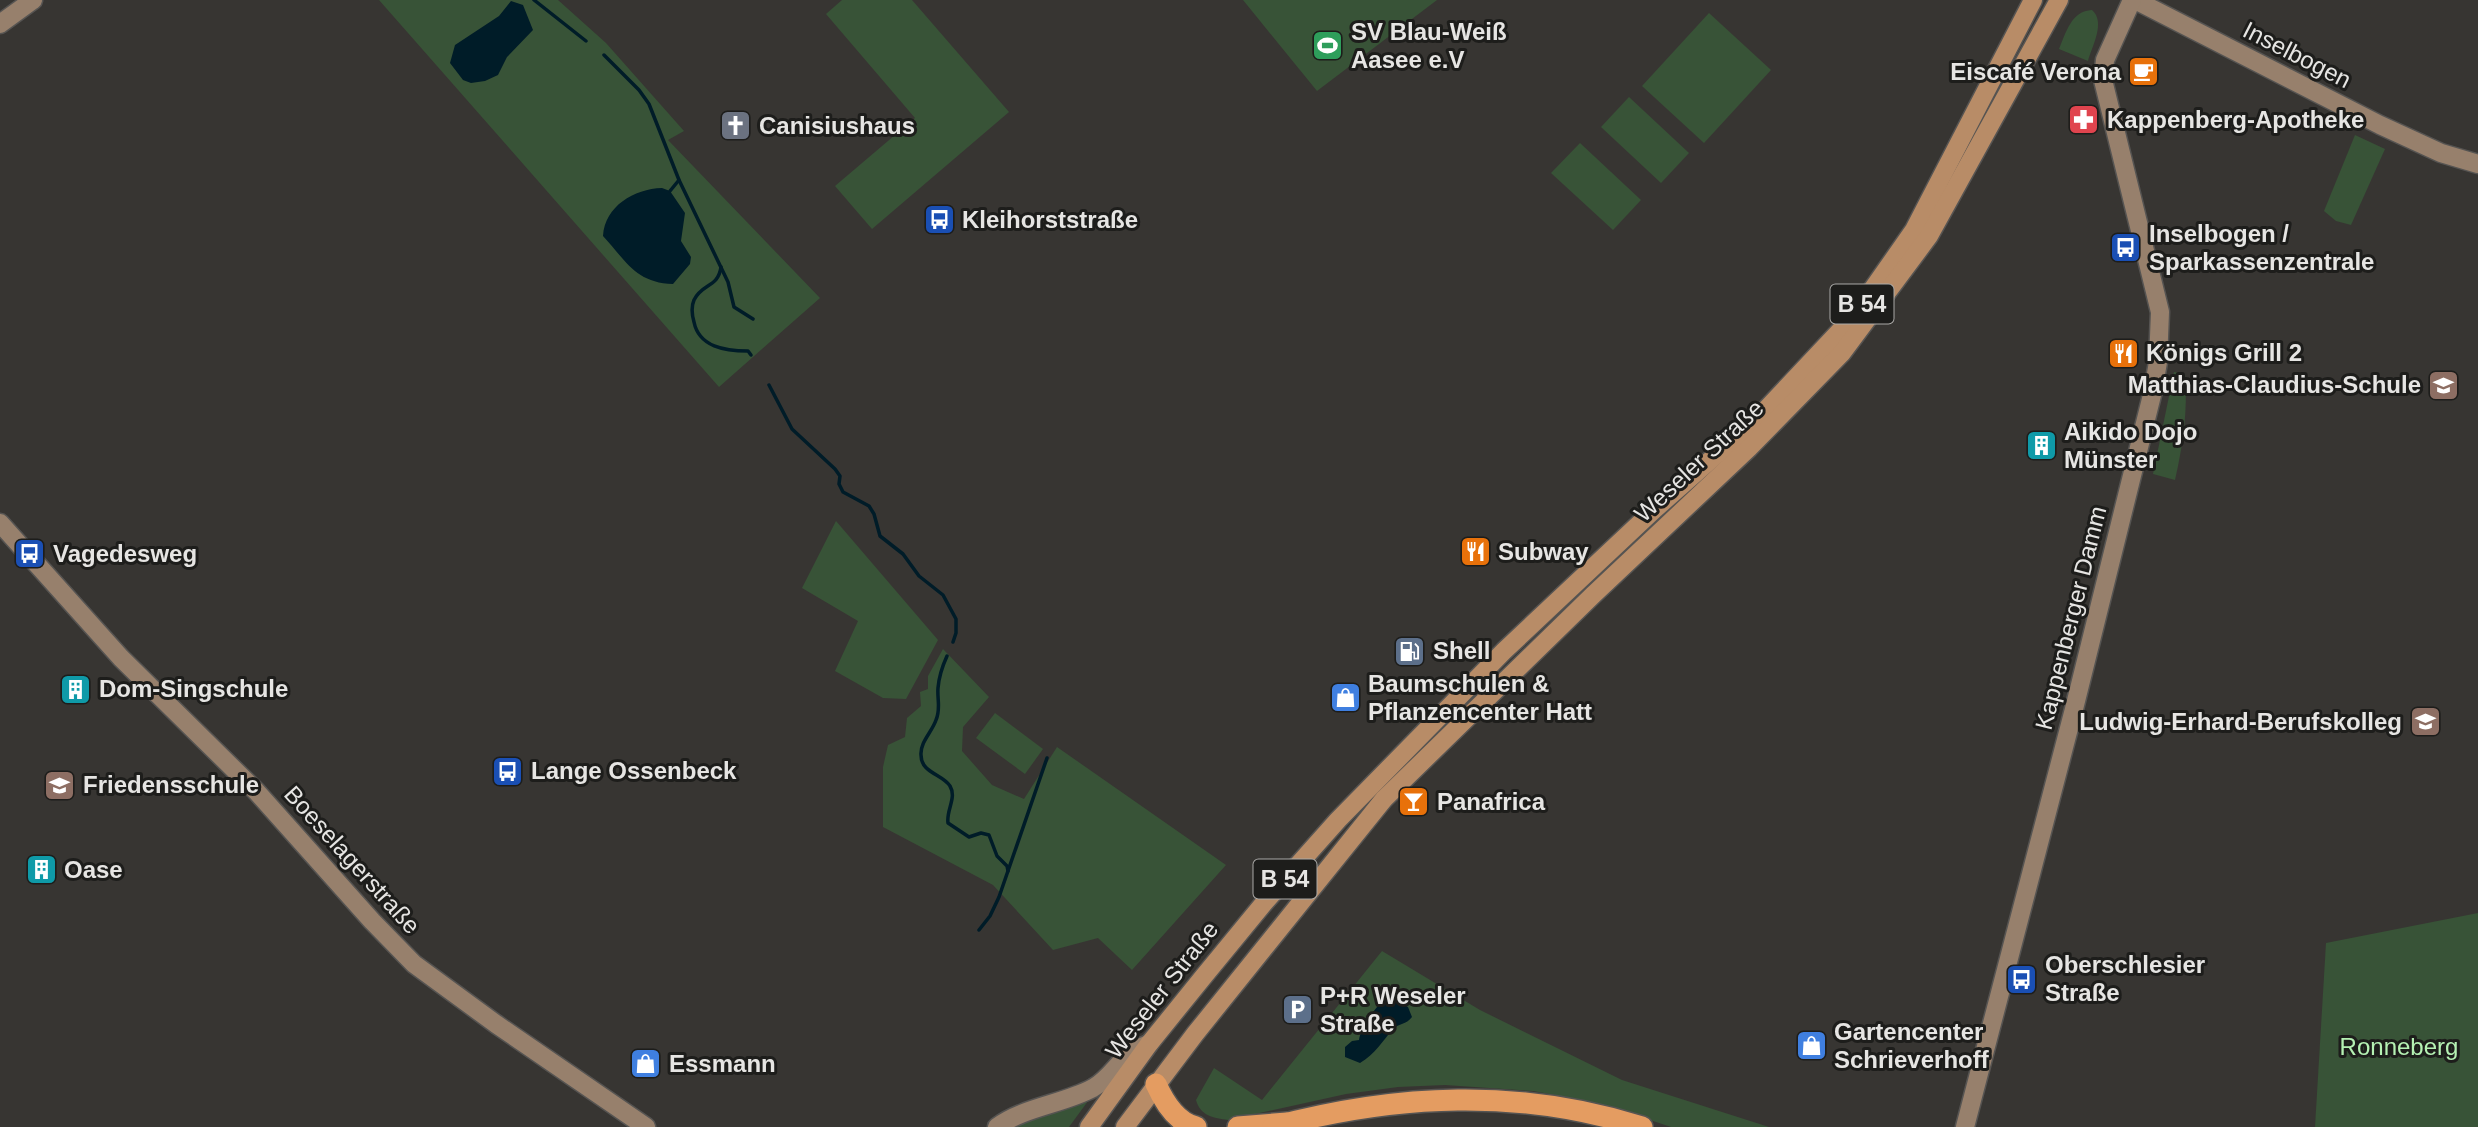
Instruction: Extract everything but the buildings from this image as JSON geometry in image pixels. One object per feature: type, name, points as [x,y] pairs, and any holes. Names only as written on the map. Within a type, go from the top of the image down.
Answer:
[{"type":"highway","points":[[1156,1084],[1175,1115],[1188,1125],[1196,1127]]},
{"type":"highway","points":[[1238,1127],[1281,1125],[1360,1107],[1468,1100],[1546,1104],[1582,1110],[1642,1127]]},
{"type":"main road","points":[[0,24],[33,0]]},
{"type":"main road","name":"Weseler Straße","points":[[1089,1127],[1149,1044],[1278,886],[1338,820],[1504,651],[1655,509],[1758,418],[1853,317],[1914,230],[2033,0]]},
{"type":"main road","name":"Weseler Straße","points":[[1125,1127],[1156,1084],[1384,799],[1758,439],[1842,354],[1929,236],[2059,0]]},
{"type":"main road","name":"Inselbogen","points":[[2134,0],[2400,134],[2441,153],[2478,164]]},
{"type":"main road","name":"Kappenberger Damm","points":[[1965,1127],[2074,709],[2158,362],[2160,312],[2103,80],[2105,60],[2134,0]]},
{"type":"main road","name":"Boeselagerstraße","points":[[0,523],[121,658],[256,790],[357,904],[415,964],[496,1024],[646,1127]]},
{"type":"main road","name":"B 54","points":[[1278,886],[1301,902]]},
{"type":"main road","points":[[997,1127],[1008,1119],[1066,1101],[1096,1086],[1113,1073],[1130,1052],[1149,1044]]},
{"type":"green space","points":[[379,0],[558,0],[606,43],[684,131],[668,140],[820,298],[719,387]]},
{"type":"green space","points":[[842,0],[912,0],[1009,112],[872,229],[835,186],[915,118],[826,14]]},
{"type":"green space","name":"SV Blau-Weiß Aasee e.V","points":[[1243,0],[1437,0],[1317,91]]},
{"type":"green space","points":[[2092,10],[2096,15],[2098,27],[2088,61],[2059,49],[2074,19],[2085,11]]},
{"type":"green space","points":[[1709,13],[1771,70],[1704,143],[1642,86]]},
{"type":"green space","points":[[1629,97],[1689,153],[1661,183],[1601,127]]},
{"type":"green space","points":[[2355,135],[2385,149],[2351,225],[2336,221],[2324,211]]},
{"type":"green space","points":[[1580,143],[1641,200],[1613,230],[1551,173]]},
{"type":"green space","points":[[2174,372],[2185,374],[2186,388],[2184,427],[2175,480],[2153,474]]},
{"type":"green space","points":[[836,521],[938,640],[906,699],[883,698],[835,671],[858,621],[802,588]]},
{"type":"green space","points":[[943,649],[989,697],[963,727],[962,751],[992,785],[1024,799],[1057,747],[1226,865],[1132,970],[1098,938],[1053,950],[993,885],[883,827],[883,767],[888,745],[905,737],[907,718],[921,706],[920,692],[928,689],[928,676]]},
{"type":"green space","points":[[995,713],[1043,749],[1025,774],[976,738]]},
{"type":"green space","name":"Ronneberg","points":[[2478,913],[2478,1127],[2315,1127],[2326,943]]},
{"type":"green space","points":[[1382,951],[1480,1010],[1622,1080],[1769,1127],[1671,1127],[1577,1099],[1533,1091],[1445,1085],[1398,1087],[1346,1094],[1228,1120],[1213,1117],[1201,1110],[1196,1100],[1214,1068],[1262,1100]]},
{"type":"green space","points":[[1091,1097],[1069,1127],[1006,1127]]},
{"type":"water","points":[[511,1],[523,5],[533,30],[507,57],[498,75],[471,83],[463,80],[450,63],[455,45],[499,16]]},
{"type":"water","points":[[662,188],[670,191],[685,213],[681,241],[691,257],[690,264],[673,284],[660,283],[641,275],[603,236],[609,216],[623,201],[641,192]]},
{"type":"water","points":[[1389,997],[1408,1007],[1412,1017],[1393,1029],[1374,1052],[1360,1063],[1345,1057],[1345,1047],[1352,1041],[1359,1040],[1371,1015],[1380,1003]]},
{"type":"waterway","points":[[534,0],[586,41]]},
{"type":"waterway","points":[[604,55],[639,90],[649,104],[679,180],[728,282],[734,307],[753,319]]},
{"type":"waterway","points":[[670,191],[679,180]]},
{"type":"waterway","points":[[721,267],[717,279],[697,295],[692,305],[697,330],[701,337],[714,346],[748,351],[751,355]]},
{"type":"waterway","points":[[769,385],[792,429],[840,476],[839,484],[843,492],[869,506],[880,536],[903,554],[919,576],[943,595],[956,619],[953,642]]},
{"type":"waterway","points":[[947,656],[939,679],[939,708],[922,746],[922,761],[928,770],[950,786],[952,795],[948,823],[969,837],[981,833],[989,835],[997,856],[1007,866],[1008,871]]},
{"type":"waterway","points":[[979,930],[990,916],[999,897],[1047,758]]},
{"type":"place","name":"SV Blau-Weiß Aasee e.V","points":[[1328,46]]},
{"type":"place","name":"Eiscafé Verona","points":[[2144,72]]},
{"type":"place","name":"Kappenberg-Apotheke","points":[[2084,120]]},
{"type":"place","name":"Canisiushaus","points":[[736,126]]},
{"type":"place","name":"Kleihorststraße","points":[[939,220]]},
{"type":"place","name":"Inselbogen / Sparkassenzentrale","points":[[2126,248]]},
{"type":"place","name":"Königs Grill 2","points":[[2123,353]]},
{"type":"place","name":"Matthias-Claudius-Schule","points":[[2444,385]]},
{"type":"place","name":"Aikido Dojo Münster","points":[[2041,446]]},
{"type":"place","name":"Subway","points":[[1475,552]]},
{"type":"place","name":"Vagedesweg","points":[[30,554]]},
{"type":"place","name":"Shell","points":[[1410,651]]},
{"type":"place","name":"Dom-Singschule","points":[[76,689]]},
{"type":"place","name":"Baumschulen & Pflanzencenter Hatt","points":[[1345,698]]},
{"type":"place","name":"Ludwig-Erhard-Berufskolleg","points":[[2425,722]]},
{"type":"place","name":"Lange Ossenbeck","points":[[508,771]]},
{"type":"place","name":"Friedensschule","points":[[60,785]]},
{"type":"place","name":"Panafrica","points":[[1414,802]]},
{"type":"place","name":"Oase","points":[[41,870]]},
{"type":"place","name":"Oberschlesier Straße","points":[[2022,979]]},
{"type":"place","name":"P+R Weseler Straße","points":[[1297,1010]]},
{"type":"place","name":"Gartencenter Schrieverhoff","points":[[1811,1046]]},
{"type":"place","name":"Essmann","points":[[646,1064]]}]
